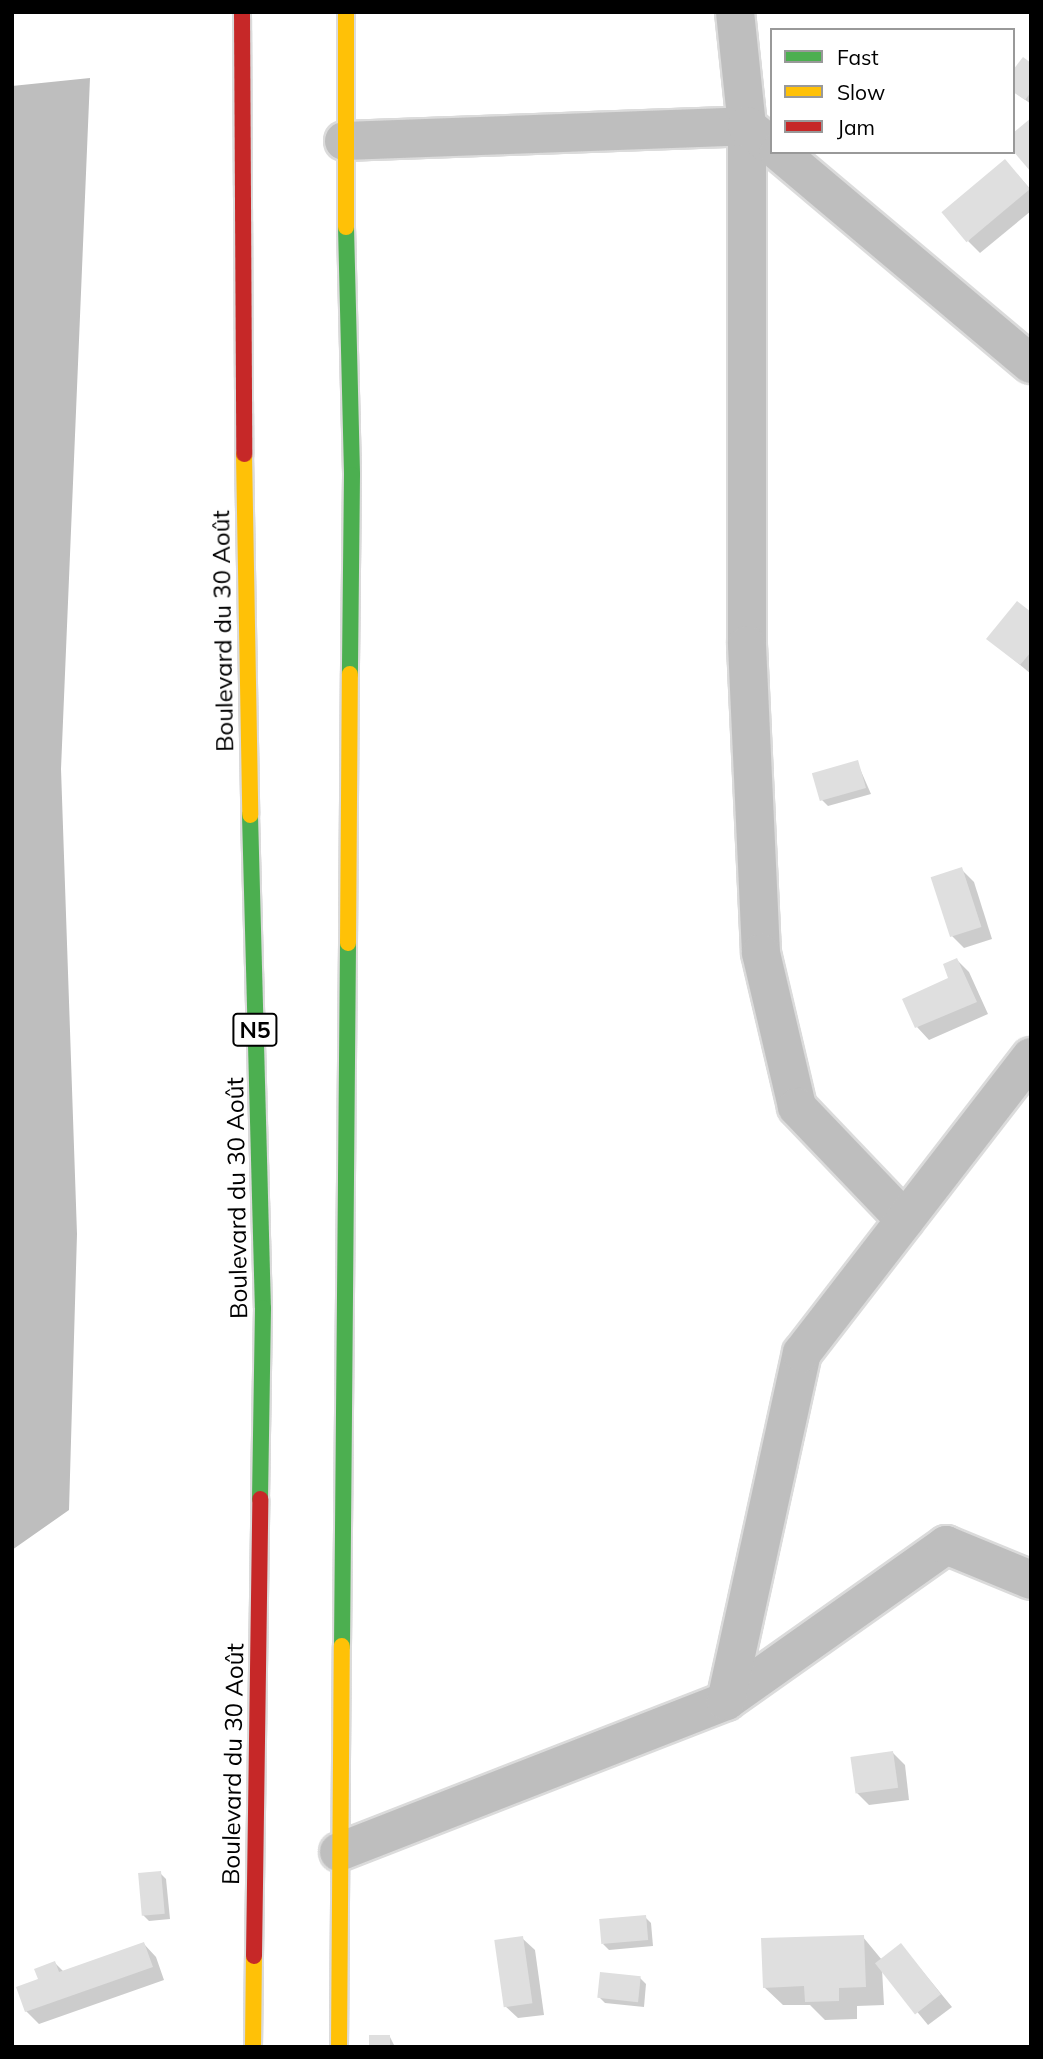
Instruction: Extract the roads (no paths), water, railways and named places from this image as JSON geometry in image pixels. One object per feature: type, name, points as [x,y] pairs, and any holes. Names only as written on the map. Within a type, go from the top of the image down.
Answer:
[{"type":"highway","name":"Boulevard du 30 Août","points":[[242,12],[245,645],[263,1308],[253,2047]]},
{"type":"highway","points":[[339,2047],[352,475],[344,141],[346,12]]},
{"type":"street","points":[[735,12],[760,136],[747,645],[761,953],[797,1107],[905,1220]]},
{"type":"street","points":[[344,141],[760,136]]},
{"type":"street","points":[[781,154],[1031,364]]},
{"type":"street","points":[[726,1701],[802,1353],[1031,1057]]},
{"type":"street","points":[[339,1852],[726,1701],[946,1545],[1031,1580]]}]
